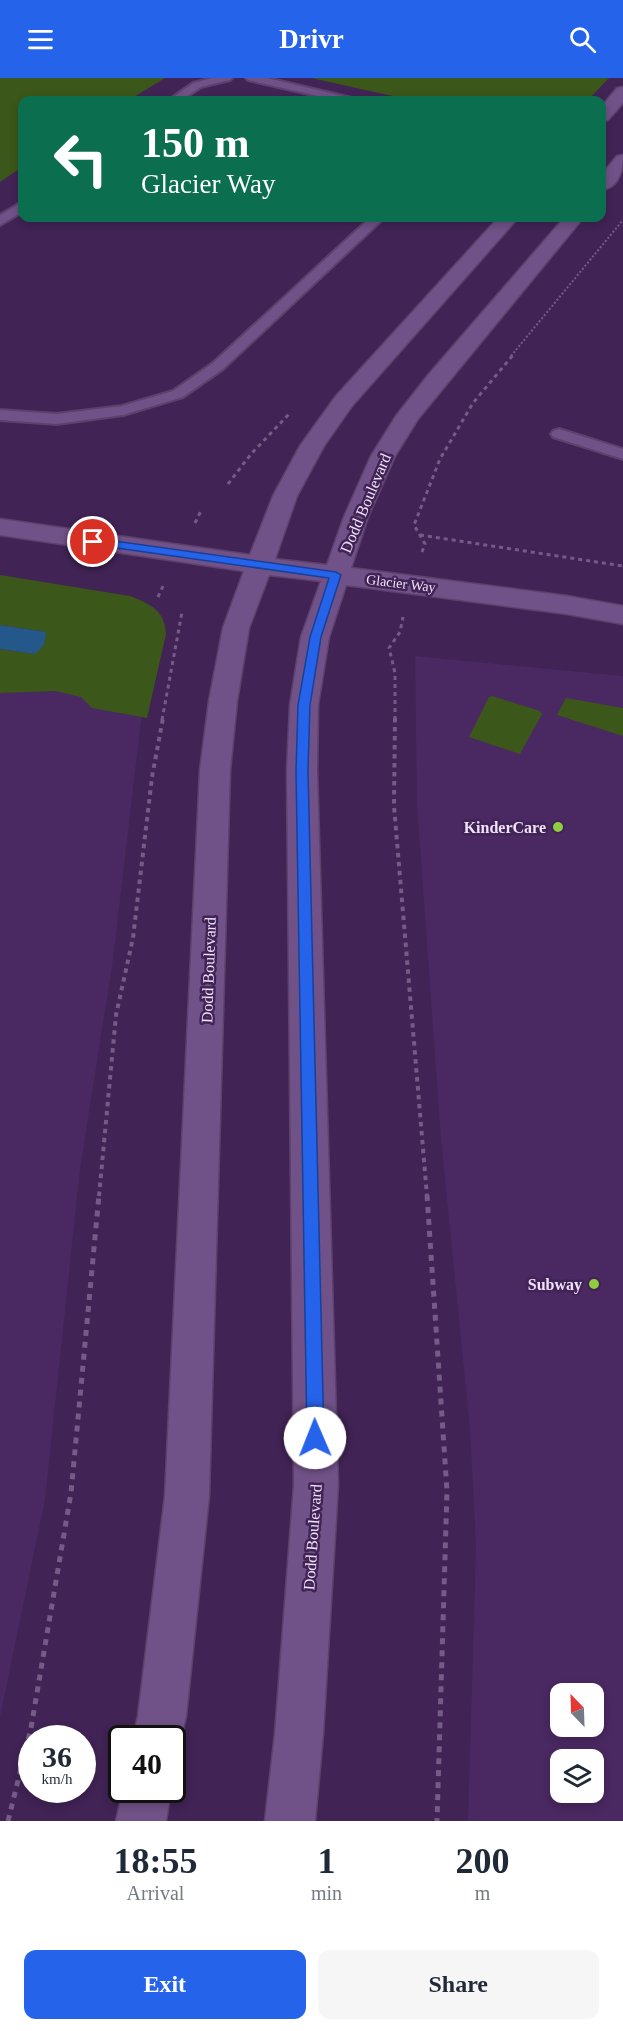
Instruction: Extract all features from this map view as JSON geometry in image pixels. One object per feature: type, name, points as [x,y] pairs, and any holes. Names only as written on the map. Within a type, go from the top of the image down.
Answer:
[{"type":"street","points":[[606,111],[623,92]]},
{"type":"street","points":[[606,180],[623,160]]},
{"type":"street","name":"Dodd Boulevard","points":[[160,1725],[187,1496],[215,770],[223,701],[235,631],[285,496],[312,446],[344,401],[504,222]]},
{"type":"street","name":"Dodd Boulevard","points":[[290,1821],[299,1734],[316,1485],[302,771],[304,705],[315,637],[356,517],[383,456],[408,416],[571,222]]},
{"type":"street","name":"Glacier Way","points":[[0,527],[623,615]]},
{"type":"street","points":[[141,1821],[145,1803]]},
{"type":"street","points":[[150,1803],[153,1821]]},
{"type":"lane","points":[[181,96],[197,86],[226,78]]},
{"type":"lane","points":[[252,78],[331,96]]},
{"type":"lane","points":[[0,221],[18,209]]},
{"type":"lane","points":[[0,415],[57,419],[123,410],[178,394],[218,366],[373,222]]},
{"type":"lane","points":[[559,434],[623,454]]},
{"type":"path","points":[[437,1821],[447,1491],[433,1263],[394,806],[395,672],[389,648],[400,632],[411,584],[425,544],[414,525],[440,459],[473,403],[623,220]]},
{"type":"path","points":[[420,536],[623,566]]},
{"type":"path","points":[[8,1821],[31,1728],[71,1493],[116,1015],[133,938],[152,777],[182,612]]},
{"type":"shaded area","points":[[0,575],[159,629],[141,721],[113,960],[80,1169],[45,1500],[0,1717]]},
{"type":"shaded area","points":[[415,656],[623,676],[623,1821],[468,1821],[476,1545],[470,1430],[441,1139],[417,805]]},
{"type":"green space","points":[[0,78],[165,78],[136,96],[18,96],[18,170],[0,182]]},
{"type":"green space","points":[[311,78],[609,78],[592,96],[393,96]]},
{"type":"green space","points":[[0,575],[130,596],[156,609],[163,619],[166,634],[147,718],[92,708],[81,697],[55,691],[0,693],[0,649],[35,654],[46,632],[0,625]]},
{"type":"green space","points":[[489,697],[540,711],[542,714],[520,754],[469,737]]},
{"type":"green space","points":[[566,698],[623,708],[623,736],[557,715]]},
{"type":"water","points":[[0,625],[46,632],[44,645],[35,654],[0,649]]},
{"type":"place","name":"KinderCare","points":[[558,827]]},
{"type":"place","name":"Subway","points":[[594,1284]]},
{"type":"route","points":[[93,542],[336,575],[315,637],[304,705],[302,771],[315,1438]]}]
